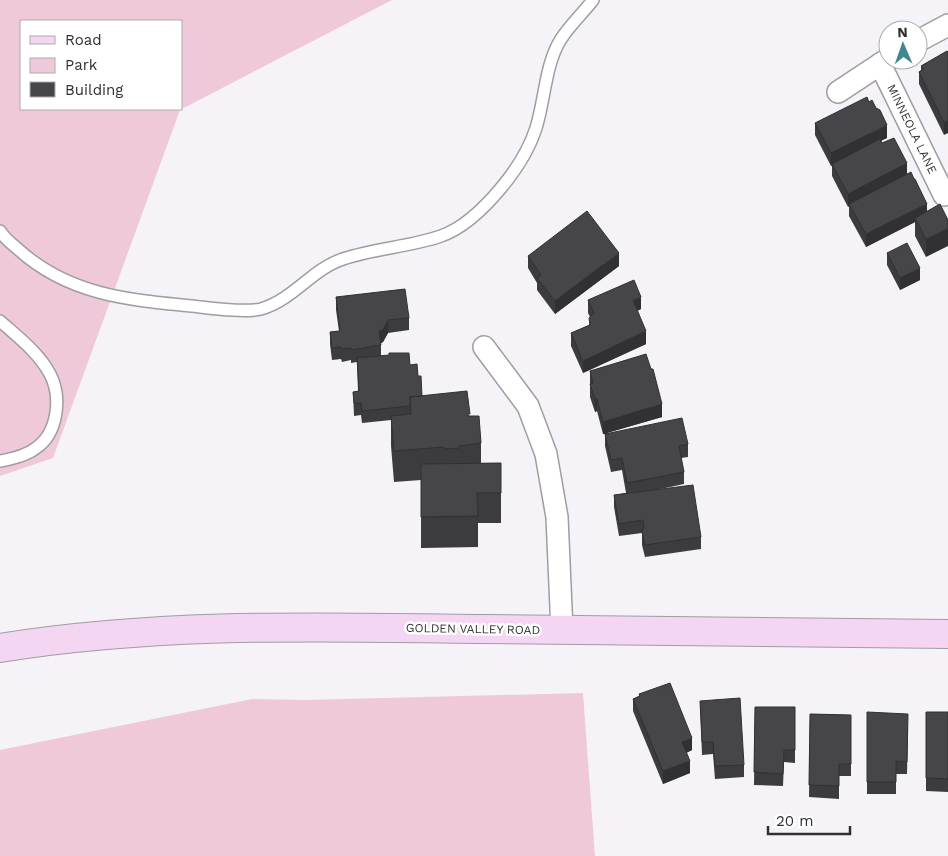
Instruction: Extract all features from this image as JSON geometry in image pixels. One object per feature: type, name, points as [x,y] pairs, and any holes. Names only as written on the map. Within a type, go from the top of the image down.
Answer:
[{"type":"main road","name":"GOLDEN VALLEY ROAD","points":[[0,648],[49,640],[140,632],[281,626],[948,634]]},
{"type":"street","points":[[928,36],[948,25]]},
{"type":"street","points":[[838,92],[878,65]]},
{"type":"street","name":"MINNEOLA LANE","points":[[888,70],[944,195]]},
{"type":"street","points":[[484,347],[528,406],[546,454],[557,516],[562,630]]},
{"type":"lane","points":[[0,231],[35,265],[71,283],[105,295],[226,310],[260,309],[284,299],[311,277],[342,259],[442,235],[474,216],[501,188],[525,155],[536,128],[548,72],[561,39],[593,0]]},
{"type":"lane","points":[[0,321],[40,360],[50,374],[58,394],[54,419],[48,436],[36,449],[14,458],[0,461]]},
{"type":"green space","points":[[0,0],[392,0],[182,109],[182,20],[20,20],[20,110],[180,110],[53,458],[0,476]]},
{"type":"green space","points":[[583,693],[595,856],[0,856],[0,750],[252,699],[305,700]]},
{"type":"building","points":[[948,52],[948,120],[944,122],[919,72],[928,70],[928,62]]},
{"type":"building","points":[[867,97],[869,102],[872,100],[876,108],[880,110],[887,125],[831,153],[815,123]]},
{"type":"building","points":[[894,138],[907,163],[848,194],[832,164],[880,139],[882,143]]},
{"type":"building","points":[[911,172],[927,204],[866,234],[849,204]]},
{"type":"building","points":[[940,204],[948,220],[948,228],[926,239],[915,218]]},
{"type":"building","points":[[587,211],[619,253],[555,301],[537,278],[541,275],[528,256]]},
{"type":"building","points":[[907,243],[920,268],[900,278],[887,253]]},
{"type":"building","points":[[634,280],[641,297],[633,300],[646,331],[583,361],[571,333],[590,325],[589,318],[594,313],[588,300]]},
{"type":"building","points":[[405,289],[409,318],[388,320],[383,330],[379,331],[381,345],[351,350],[351,348],[332,348],[330,332],[339,331],[340,329],[336,297]]},
{"type":"building","points":[[389,353],[409,353],[410,365],[417,364],[418,376],[421,376],[422,396],[410,397],[410,406],[362,411],[361,403],[354,403],[353,392],[359,391],[357,358],[389,355]]},
{"type":"building","points":[[646,354],[651,369],[653,369],[662,404],[603,422],[597,399],[595,399],[590,384],[593,383],[590,371]]},
{"type":"building","points":[[467,391],[470,414],[468,416],[479,416],[481,443],[459,446],[459,448],[444,449],[444,447],[394,451],[391,416],[411,414],[410,397]]},
{"type":"building","points":[[682,418],[688,444],[679,446],[684,472],[627,483],[622,458],[611,460],[605,434]]},
{"type":"building","points":[[501,463],[501,493],[477,493],[478,516],[421,517],[421,464]]},
{"type":"building","points":[[693,485],[701,537],[645,545],[642,532],[644,527],[643,520],[619,524],[614,495]]},
{"type":"building","points":[[670,683],[692,738],[682,742],[690,761],[663,771],[633,699],[640,696],[639,694]]},
{"type":"building","points":[[740,698],[744,765],[715,766],[713,742],[702,742],[700,701]]},
{"type":"building","points":[[755,707],[795,707],[795,750],[784,750],[783,774],[754,772]]},
{"type":"building","points":[[867,712],[908,714],[907,762],[896,761],[896,782],[867,782]]},
{"type":"building","points":[[926,712],[948,712],[948,779],[926,778]]},
{"type":"building","points":[[810,714],[851,715],[851,764],[839,764],[839,786],[809,785]]}]
